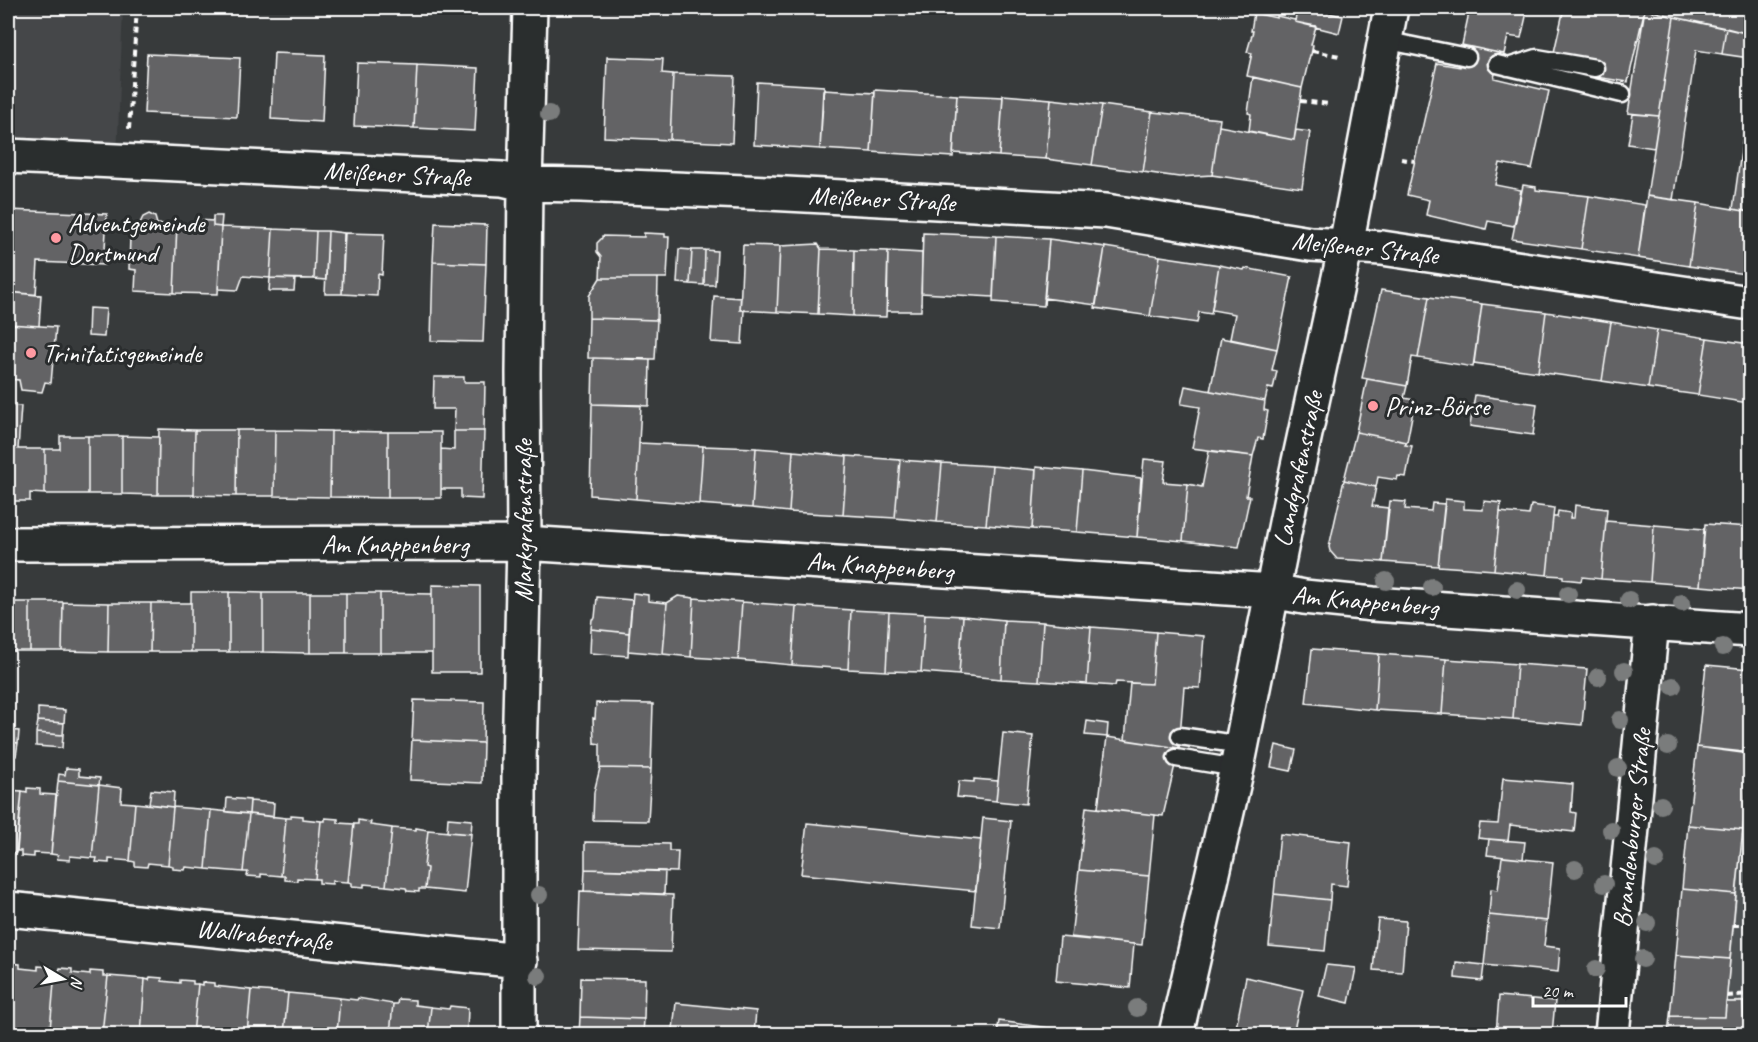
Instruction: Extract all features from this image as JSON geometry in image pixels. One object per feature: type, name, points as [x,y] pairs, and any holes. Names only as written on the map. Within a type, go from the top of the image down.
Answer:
[{"type":"street","name":"Markgrafenstraße","points":[[519,1035],[519,762],[524,543],[525,184],[530,8]]},
{"type":"street","name":"Landgrafenstraße","points":[[1176,1035],[1240,756],[1290,502],[1346,245],[1391,8]]},
{"type":"street","name":"Meißener Straße","points":[[8,156],[502,179],[525,184],[768,193],[1106,211],[1302,242],[1382,248],[1750,303]]},
{"type":"street","name":"Am Knappenberg","points":[[8,544],[524,543],[1273,591],[1304,597],[1374,604],[1750,630]]},
{"type":"street","name":"Brandenburger Straße","points":[[1612,1035],[1652,622]]},
{"type":"street","name":"Wallrabestraße","points":[[8,909],[520,961]]},
{"type":"lane","points":[[1384,40],[1467,57]]},
{"type":"lane","points":[[1595,68],[1537,58],[1502,66],[1622,94]]},
{"type":"lane","points":[[1180,736],[1240,756]]},
{"type":"lane","points":[[1176,758],[1240,756]]},
{"type":"path","points":[[127,162],[137,8]]},
{"type":"path","points":[[1312,51],[1340,56]]},
{"type":"path","points":[[1300,101],[1330,105]]},
{"type":"path","points":[[1401,159],[1414,161]]},
{"type":"path","points":[[1733,925],[1750,925]]},
{"type":"path","points":[[1727,996],[1750,994]]},
{"type":"shaded area","points":[[8,8],[123,8],[117,159],[8,157]]},
{"type":"shaded area","points":[[1750,755],[1750,1001],[1726,1002]]},
{"type":"building","points":[[405,8],[468,8],[468,9]]},
{"type":"building","points":[[1297,8],[1343,16],[1339,33],[1295,22]]},
{"type":"building","points":[[1470,8],[1528,8],[1521,38],[1508,36],[1504,54],[1462,45]]},
{"type":"building","points":[[1564,8],[1645,8],[1628,82],[1550,70]]},
{"type":"building","points":[[1645,8],[1750,8],[1750,34],[1674,17]]},
{"type":"building","points":[[1645,9],[1674,17],[1659,116],[1628,113]]},
{"type":"building","points":[[1254,13],[1316,26],[1302,88],[1247,76],[1252,53],[1247,52],[1253,31],[1251,31]]},
{"type":"building","points":[[1674,17],[1726,28],[1722,54],[1696,50],[1673,200],[1647,196]]},
{"type":"building","points":[[1726,28],[1750,34],[1750,61],[1749,58],[1722,54]]},
{"type":"building","points":[[1470,47],[1500,53],[1494,78],[1549,91],[1532,169],[1500,163],[1495,185],[1521,190],[1514,226],[1488,221],[1486,229],[1426,215],[1429,200],[1407,195],[1437,63],[1460,67]]},
{"type":"building","points":[[274,53],[325,55],[322,122],[271,119]]},
{"type":"building","points":[[147,54],[240,58],[237,117],[144,113]]},
{"type":"building","points":[[607,57],[663,59],[662,73],[673,74],[670,140],[604,137]]},
{"type":"building","points":[[357,63],[417,65],[414,128],[354,126]]},
{"type":"building","points":[[417,65],[478,68],[475,131],[414,128]]},
{"type":"building","points":[[673,74],[735,76],[732,143],[670,140]]},
{"type":"building","points":[[1253,77],[1302,88],[1294,140],[1249,131],[1251,114],[1248,113]]},
{"type":"building","points":[[757,82],[824,86],[820,149],[754,145]]},
{"type":"building","points":[[1750,87],[1750,212],[1733,209]]},
{"type":"building","points":[[823,90],[875,93],[871,152],[820,149]]},
{"type":"building","points":[[875,90],[957,95],[953,157],[871,152]]},
{"type":"building","points":[[957,95],[1003,97],[999,156],[953,153]]},
{"type":"building","points":[[1003,95],[1051,99],[1046,159],[999,156]]},
{"type":"building","points":[[1051,99],[1102,105],[1092,165],[1046,159]]},
{"type":"building","points":[[1102,105],[1152,112],[1143,172],[1092,165]]},
{"type":"building","points":[[1152,112],[1220,119],[1212,175],[1179,177],[1143,172]]},
{"type":"building","points":[[1633,114],[1659,116],[1654,148],[1628,144]]},
{"type":"building","points":[[1219,126],[1294,140],[1296,130],[1310,132],[1302,188],[1212,175]]},
{"type":"building","points":[[1523,185],[1536,187],[1536,190],[1589,196],[1581,249],[1512,239]]},
{"type":"building","points":[[1589,196],[1645,205],[1638,258],[1581,249]]},
{"type":"building","points":[[1647,196],[1698,203],[1689,266],[1638,258]]},
{"type":"building","points":[[1698,203],[1750,212],[1750,235],[1745,274],[1689,266]]},
{"type":"building","name":"Adventgemeinde Dortmund","points":[[8,210],[107,214],[104,265],[38,262],[36,295],[8,292]]},
{"type":"building","points":[[149,214],[155,217],[157,224],[177,225],[174,293],[135,291],[136,270],[129,269],[130,235],[137,235],[137,223]]},
{"type":"building","points":[[213,216],[222,216],[221,227],[213,226]]},
{"type":"building","points":[[198,220],[213,221],[213,226],[221,227],[218,294],[174,293],[177,225],[197,225]]},
{"type":"building","points":[[435,223],[487,225],[486,264],[433,262]]},
{"type":"building","points":[[221,227],[273,229],[270,278],[243,276],[238,290],[218,289]]},
{"type":"building","points":[[273,229],[316,231],[314,279],[270,278]]},
{"type":"building","points":[[316,231],[328,231],[326,280],[314,279]]},
{"type":"building","points":[[328,231],[344,233],[342,294],[325,294]]},
{"type":"building","points":[[345,233],[384,234],[382,275],[378,274],[377,296],[342,294]]},
{"type":"building","points":[[644,233],[665,234],[665,237],[669,237],[667,278],[600,278],[601,257],[597,252],[597,243],[602,236],[644,237]]},
{"type":"building","points":[[923,233],[996,236],[993,297],[921,293]]},
{"type":"building","points":[[1750,235],[1750,275],[1745,274]]},
{"type":"building","points":[[996,236],[1049,239],[1044,306],[993,302]]},
{"type":"building","points":[[1049,239],[1105,247],[1096,305],[1044,298]]},
{"type":"building","points":[[818,244],[821,249],[818,314],[777,312],[780,246]]},
{"type":"building","points":[[743,245],[780,246],[777,312],[740,310]]},
{"type":"building","points":[[1105,247],[1160,256],[1150,316],[1095,308]]},
{"type":"building","points":[[679,249],[692,250],[690,284],[677,283]]},
{"type":"building","points":[[821,249],[854,250],[853,316],[818,314]]},
{"type":"building","points":[[692,250],[705,250],[704,285],[690,284]]},
{"type":"building","points":[[705,250],[717,251],[715,285],[704,285]]},
{"type":"building","points":[[854,250],[888,251],[886,317],[853,316]]},
{"type":"building","points":[[888,251],[922,253],[921,311],[887,311]]},
{"type":"building","points":[[1160,256],[1219,265],[1211,314],[1199,312],[1197,323],[1150,316]]},
{"type":"building","points":[[433,262],[486,264],[483,342],[431,341]]},
{"type":"building","points":[[1219,265],[1292,277],[1277,349],[1230,339],[1235,314],[1212,310]]},
{"type":"building","points":[[270,278],[295,279],[294,291],[269,291]]},
{"type":"building","points":[[600,278],[658,278],[657,320],[589,318],[589,296]]},
{"type":"building","points":[[1381,290],[1429,297],[1418,358],[1412,357],[1407,386],[1362,378]]},
{"type":"building","points":[[8,292],[41,295],[39,326],[8,324]]},
{"type":"building","points":[[714,296],[741,298],[740,310],[744,310],[742,344],[711,342]]},
{"type":"building","points":[[1429,297],[1482,304],[1473,367],[1418,358]]},
{"type":"building","points":[[1482,304],[1546,312],[1538,372],[1474,363]]},
{"type":"building","points":[[89,308],[106,309],[104,337],[88,336]]},
{"type":"building","points":[[1546,312],[1611,322],[1602,381],[1538,372]]},
{"type":"building","points":[[589,318],[657,320],[655,359],[588,358]]},
{"type":"building","points":[[1611,322],[1657,330],[1648,388],[1602,381]]},
{"type":"building","name":"Trinitatisgemeinde","points":[[8,324],[56,327],[51,383],[45,382],[42,392],[21,390],[19,380],[8,379]]},
{"type":"building","points":[[1657,330],[1707,338],[1698,395],[1648,388]]},
{"type":"building","points":[[1221,338],[1277,349],[1272,370],[1277,371],[1273,389],[1268,388],[1265,401],[1210,391]]},
{"type":"building","points":[[1707,338],[1750,344],[1748,403],[1698,395]]},
{"type":"building","points":[[593,358],[650,360],[649,406],[592,404]]},
{"type":"building","points":[[434,377],[464,377],[464,382],[485,382],[484,431],[454,431],[455,409],[433,409]]},
{"type":"building","points":[[1367,379],[1407,386],[1404,398],[1415,400],[1407,442],[1356,432]]},
{"type":"building","points":[[1185,386],[1265,401],[1264,410],[1268,411],[1263,439],[1258,438],[1253,456],[1192,448],[1200,407],[1181,404]]},
{"type":"building","points":[[1475,395],[1537,404],[1533,435],[1470,426]]},
{"type":"building","points":[[592,404],[641,405],[636,499],[590,495]]},
{"type":"building","points":[[8,405],[21,406],[18,449],[45,449],[45,494],[30,493],[30,501],[8,501]]},
{"type":"building","points":[[159,429],[195,430],[194,495],[158,495]]},
{"type":"building","points":[[195,430],[237,430],[236,496],[194,495]]},
{"type":"building","points":[[237,430],[275,430],[274,496],[236,496]]},
{"type":"building","points":[[275,430],[331,431],[330,497],[274,496]]},
{"type":"building","points":[[331,431],[388,432],[388,498],[330,497]]},
{"type":"building","points":[[454,431],[484,431],[482,499],[461,498],[461,489],[441,489],[441,449],[454,450]]},
{"type":"building","points":[[388,432],[441,432],[441,498],[388,498]]},
{"type":"building","points":[[1356,432],[1407,442],[1405,445],[1412,446],[1406,477],[1398,476],[1397,480],[1378,477],[1376,487],[1344,480]]},
{"type":"building","points":[[60,436],[88,436],[88,494],[45,494],[45,449],[60,449]]},
{"type":"building","points":[[88,436],[122,436],[122,494],[88,494]]},
{"type":"building","points":[[122,436],[159,437],[158,495],[122,494]]},
{"type":"building","points":[[639,443],[703,446],[699,504],[636,499]]},
{"type":"building","points":[[703,446],[756,448],[752,508],[699,504]]},
{"type":"building","points":[[756,448],[793,451],[789,512],[752,508]]},
{"type":"building","points":[[793,451],[847,456],[843,515],[789,512]]},
{"type":"building","points":[[1209,451],[1253,456],[1246,496],[1250,496],[1239,547],[1183,541],[1188,484],[1202,487]]},
{"type":"building","points":[[847,456],[900,460],[895,518],[843,515]]},
{"type":"building","points":[[1144,459],[1166,461],[1163,482],[1188,484],[1183,541],[1137,537]]},
{"type":"building","points":[[900,460],[942,463],[937,522],[895,518]]},
{"type":"building","points":[[942,463],[992,466],[986,525],[937,522]]},
{"type":"building","points":[[992,466],[1036,470],[1032,529],[986,525]]},
{"type":"building","points":[[1036,467],[1082,471],[1077,532],[1032,529]]},
{"type":"building","points":[[1082,471],[1141,478],[1137,537],[1077,532]]},
{"type":"building","points":[[1344,480],[1376,487],[1372,506],[1388,508],[1383,562],[1337,559],[1330,551]]},
{"type":"building","points":[[1445,499],[1464,501],[1464,509],[1483,510],[1484,501],[1501,503],[1494,570],[1438,566]]},
{"type":"building","points":[[1390,501],[1406,502],[1405,509],[1431,511],[1432,503],[1445,504],[1438,566],[1383,562]]},
{"type":"building","points":[[1531,505],[1554,508],[1547,575],[1494,570],[1500,512],[1529,515]]},
{"type":"building","points":[[1575,505],[1607,509],[1601,579],[1582,577],[1581,581],[1547,575],[1553,517],[1557,517],[1558,511],[1571,513],[1570,518],[1574,518]]},
{"type":"building","points":[[1606,521],[1654,525],[1650,582],[1601,579]]},
{"type":"building","points":[[1705,524],[1750,527],[1750,590],[1700,586]]},
{"type":"building","points":[[1654,525],[1704,529],[1700,586],[1650,582]]},
{"type":"building","points":[[432,585],[480,586],[480,672],[432,672]]},
{"type":"building","points":[[191,592],[229,592],[229,652],[191,652]]},
{"type":"building","points":[[229,592],[263,593],[263,652],[229,652]]},
{"type":"building","points":[[263,593],[310,593],[310,653],[263,652]]},
{"type":"building","points":[[310,593],[346,593],[346,653],[310,653]]},
{"type":"building","points":[[346,593],[380,593],[380,653],[346,653]]},
{"type":"building","points":[[380,593],[432,594],[432,653],[380,653]]},
{"type":"building","points":[[633,593],[648,595],[648,601],[667,603],[663,654],[628,651]]},
{"type":"building","points":[[678,596],[694,598],[691,657],[663,654],[667,603]]},
{"type":"building","points":[[597,597],[632,600],[629,633],[591,629],[592,619],[595,618]]},
{"type":"building","points":[[694,598],[742,602],[738,660],[691,657]]},
{"type":"building","points":[[8,602],[30,602],[30,651],[8,651]]},
{"type":"building","points":[[30,602],[63,602],[62,651],[30,651]]},
{"type":"building","points":[[63,602],[109,603],[108,652],[62,651]]},
{"type":"building","points":[[742,602],[796,606],[792,665],[738,660]]},
{"type":"building","points":[[109,603],[151,603],[150,652],[108,652]]},
{"type":"building","points":[[151,603],[191,603],[191,652],[150,652]]},
{"type":"building","points":[[796,606],[851,610],[848,669],[792,665]]},
{"type":"building","points":[[851,610],[889,612],[886,671],[848,669]]},
{"type":"building","points":[[889,612],[925,614],[921,672],[886,671]]},
{"type":"building","points":[[925,614],[963,616],[959,675],[921,672]]},
{"type":"building","points":[[963,616],[1004,620],[1001,679],[959,675]]},
{"type":"building","points":[[1004,620],[1043,622],[1039,681],[1001,679]]},
{"type":"building","points":[[1043,622],[1091,627],[1087,684],[1039,681]]},
{"type":"building","points":[[1091,627],[1156,632],[1152,684],[1116,682],[1115,686],[1087,684]]},
{"type":"building","points":[[591,629],[629,633],[628,656],[590,653]]},
{"type":"building","points":[[1156,632],[1204,636],[1200,688],[1184,687],[1179,748],[1125,740],[1130,683],[1152,684]]},
{"type":"building","points":[[1312,649],[1379,654],[1375,710],[1306,703]]},
{"type":"building","points":[[1379,654],[1446,659],[1442,714],[1375,710]]},
{"type":"building","points":[[1446,659],[1517,664],[1513,719],[1442,714]]},
{"type":"building","points":[[1517,664],[1587,669],[1582,725],[1513,719]]},
{"type":"building","points":[[1706,665],[1750,669],[1750,727],[1747,726],[1744,752],[1697,747]]},
{"type":"building","points":[[414,700],[484,702],[483,743],[412,740]]},
{"type":"building","points":[[596,703],[653,704],[651,769],[600,768],[600,744],[594,743],[593,718],[595,719]]},
{"type":"building","points":[[38,708],[65,710],[64,723],[38,721]]},
{"type":"building","points":[[38,721],[64,723],[63,735],[36,733]]},
{"type":"building","points":[[1087,721],[1108,724],[1107,737],[1085,735]]},
{"type":"building","points":[[8,730],[19,731],[18,743],[8,742]]},
{"type":"building","points":[[36,733],[63,735],[62,748],[36,746]]},
{"type":"building","points":[[1003,733],[1033,736],[1026,804],[996,801]]},
{"type":"building","points":[[1107,737],[1179,748],[1163,816],[1098,808]]},
{"type":"building","points":[[412,740],[483,743],[482,783],[410,780]]},
{"type":"building","points":[[8,742],[18,743],[16,756],[8,755]]},
{"type":"building","points":[[1276,745],[1296,750],[1291,771],[1271,767]]},
{"type":"building","points":[[1697,747],[1750,754],[1743,830],[1688,825]]},
{"type":"building","points":[[66,768],[79,769],[79,776],[100,778],[99,785],[58,781],[59,774],[65,775]]},
{"type":"building","points":[[600,768],[651,769],[648,821],[593,820],[594,792]]},
{"type":"building","points":[[1503,778],[1573,784],[1571,812],[1576,813],[1574,832],[1510,825],[1508,841],[1478,838],[1480,823],[1498,824]]},
{"type":"building","points":[[974,779],[998,781],[996,801],[957,797],[959,781],[974,782]]},
{"type":"building","points":[[58,781],[99,785],[92,858],[70,856],[70,860],[57,859],[58,855],[51,854]]},
{"type":"building","points":[[99,785],[122,788],[121,802],[135,803],[130,861],[109,859],[109,863],[96,862],[97,858],[92,858]]},
{"type":"building","points":[[27,788],[40,789],[40,794],[56,795],[51,854],[34,853],[34,857],[21,856],[21,851],[17,851],[22,791],[27,792]]},
{"type":"building","points":[[8,790],[22,791],[16,853],[8,852]]},
{"type":"building","points":[[151,790],[174,792],[173,807],[149,804]]},
{"type":"building","points":[[227,798],[250,800],[249,814],[226,812]]},
{"type":"building","points":[[250,801],[274,803],[273,817],[249,814]]},
{"type":"building","points":[[135,803],[173,807],[168,865],[148,863],[147,867],[135,866],[135,862],[130,861]]},
{"type":"building","points":[[173,807],[211,810],[206,869],[186,867],[185,870],[173,869],[173,866],[168,865]]},
{"type":"building","points":[[1086,807],[1155,815],[1149,876],[1079,870]]},
{"type":"building","points":[[211,810],[249,814],[243,872],[206,869]]},
{"type":"building","points":[[249,814],[286,818],[281,876],[261,874],[261,877],[247,876],[248,872],[243,872]]},
{"type":"building","points":[[291,815],[321,821],[315,879],[285,880],[285,876],[281,876],[286,818],[291,818]]},
{"type":"building","points":[[325,818],[338,819],[338,823],[354,824],[348,882],[319,883],[319,879],[315,879],[321,821],[325,821]]},
{"type":"building","points":[[448,818],[472,820],[471,834],[447,832]]},
{"type":"building","points":[[983,818],[1011,821],[1000,928],[972,925]]},
{"type":"building","points":[[358,820],[371,822],[370,825],[392,828],[386,886],[364,884],[364,887],[352,886],[352,883],[348,882],[354,824],[358,824]]},
{"type":"building","points":[[807,823],[981,840],[976,891],[801,874]]},
{"type":"building","points":[[1688,825],[1743,830],[1736,894],[1682,889]]},
{"type":"building","points":[[392,828],[428,830],[424,867],[427,868],[425,889],[419,889],[419,892],[386,886]]},
{"type":"building","points":[[428,830],[471,834],[465,893],[425,889],[427,868],[424,867]]},
{"type":"building","points":[[1280,834],[1351,842],[1347,886],[1331,884],[1330,900],[1274,894]]},
{"type":"building","points":[[1489,839],[1525,842],[1523,859],[1487,855]]},
{"type":"building","points":[[585,842],[669,844],[669,851],[678,851],[677,872],[585,869]]},
{"type":"building","points":[[1502,857],[1553,862],[1547,921],[1489,915],[1491,889],[1498,890]]},
{"type":"building","points":[[585,869],[665,871],[664,894],[584,891]]},
{"type":"building","points":[[1079,870],[1149,876],[1142,945],[1071,937]]},
{"type":"building","points":[[1682,889],[1736,894],[1730,959],[1676,955]]},
{"type":"building","points":[[580,891],[673,895],[671,952],[578,950]]},
{"type":"building","points":[[1274,894],[1330,900],[1325,951],[1269,946]]},
{"type":"building","points":[[1489,915],[1547,921],[1544,946],[1560,948],[1558,972],[1484,965]]},
{"type":"building","points":[[1378,919],[1406,921],[1402,972],[1373,970]]},
{"type":"building","points":[[1060,937],[1134,944],[1130,988],[1056,981]]},
{"type":"building","points":[[1676,955],[1730,959],[1725,1017],[1670,1016]]},
{"type":"building","points":[[1456,962],[1484,965],[1482,981],[1455,978]]},
{"type":"building","points":[[8,963],[20,964],[20,968],[38,970],[38,966],[51,967],[51,971],[55,971],[50,1030],[8,1026]]},
{"type":"building","points":[[1326,965],[1356,968],[1349,1003],[1319,996]]},
{"type":"building","points":[[60,968],[72,969],[72,973],[90,975],[90,971],[103,972],[103,976],[108,976],[102,1034],[50,1030],[55,971],[59,971]]},
{"type":"building","points":[[108,976],[145,979],[141,1034],[102,1034]]},
{"type":"building","points":[[150,977],[180,983],[180,980],[193,981],[193,984],[198,984],[193,1034],[141,1034],[145,979],[149,980]]},
{"type":"building","points":[[1246,977],[1303,990],[1293,1034],[1235,1033]]},
{"type":"building","points":[[581,978],[645,979],[644,1019],[580,1017]]},
{"type":"building","points":[[202,982],[214,983],[214,986],[251,990],[247,1034],[193,1034],[198,984],[202,985]]},
{"type":"building","points":[[251,990],[288,993],[284,1034],[247,1034]]},
{"type":"building","points":[[288,993],[340,998],[337,1034],[284,1034]]},
{"type":"building","points":[[1499,996],[1555,1001],[1552,1034],[1496,1034]]},
{"type":"building","points":[[340,998],[357,1000],[358,998],[393,1004],[390,1034],[337,1034]]},
{"type":"building","points":[[398,999],[415,1000],[415,1005],[431,1007],[428,1034],[390,1034],[393,1004],[397,1004]]},
{"type":"building","points":[[1750,1001],[1750,1034],[1745,1034],[1743,1002]]},
{"type":"building","points":[[1726,1002],[1743,1002],[1745,1034],[1668,1034],[1670,1016],[1725,1017]]},
{"type":"building","points":[[676,1003],[756,1011],[754,1034],[673,1029]]},
{"type":"building","points":[[450,1006],[468,1008],[467,1034],[428,1034],[431,1007],[449,1009]]},
{"type":"building","points":[[580,1017],[644,1019],[643,1034],[579,1034]]},
{"type":"building","points":[[999,1021],[1093,1034],[997,1034]]},
{"type":"place","name":"Adventgemeinde Dortmund","points":[[56,238]]},
{"type":"place","name":"Trinitatisgemeinde","points":[[31,353]]},
{"type":"place","name":"Prinz-Börse","points":[[1373,406]]}]
